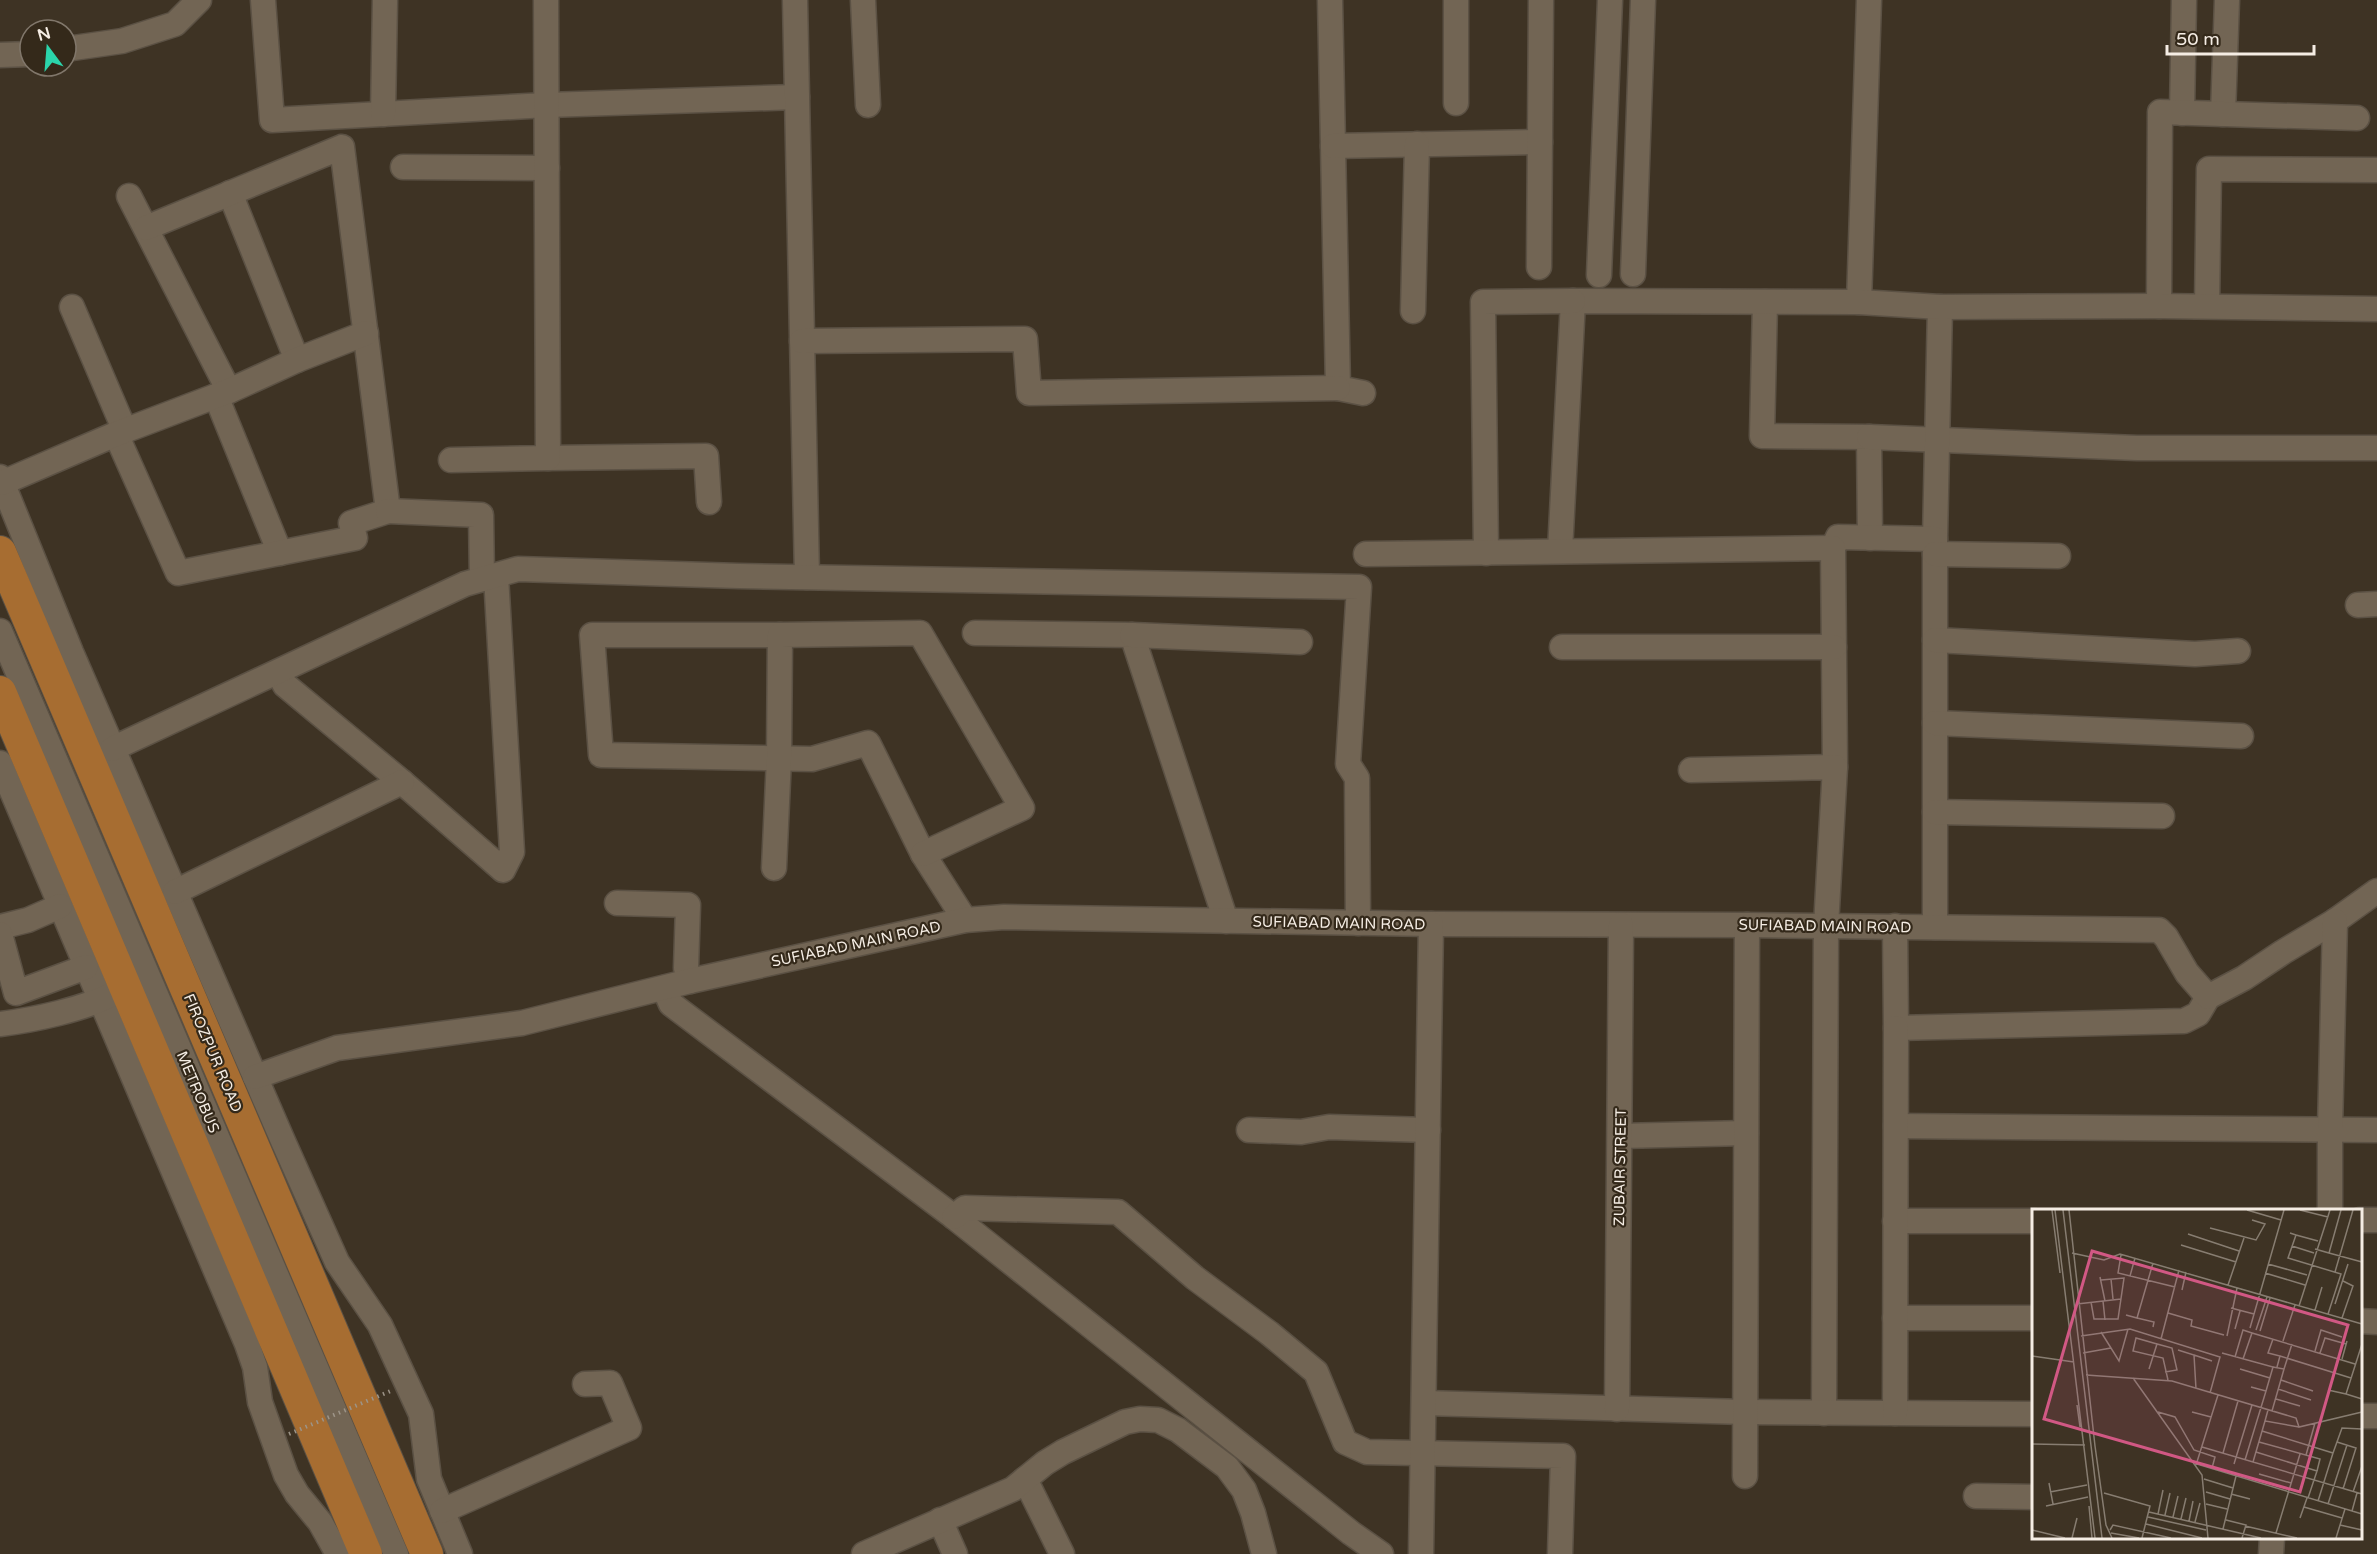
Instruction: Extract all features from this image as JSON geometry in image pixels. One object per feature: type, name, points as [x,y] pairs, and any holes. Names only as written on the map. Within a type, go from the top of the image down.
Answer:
[{"type":"main road","name":"FIROZPUR ROAD","points":[[0,552],[269,1146],[427,1554]]},
{"type":"main road","points":[[0,692],[114,994],[366,1554]]},
{"type":"street","points":[[78,47],[122,41],[175,24],[199,0]]},
{"type":"street","points":[[263,0],[272,120],[547,105],[797,97]]},
{"type":"street","points":[[383,114],[385,0]]},
{"type":"street","points":[[546,0],[548,458]]},
{"type":"street","points":[[795,0],[807,577]]},
{"type":"street","points":[[863,0],[868,105]]},
{"type":"street","points":[[1330,0],[1338,388]]},
{"type":"street","points":[[1456,0],[1456,104]]},
{"type":"street","points":[[1539,267],[1541,0]]},
{"type":"street","points":[[1599,275],[1610,0]]},
{"type":"street","points":[[1633,273],[1643,0]]},
{"type":"street","points":[[1859,302],[1869,0]]},
{"type":"street","points":[[2182,112],[2184,0]]},
{"type":"street","points":[[2223,114],[2227,0]]},
{"type":"street","points":[[0,55],[18,54]]},
{"type":"street","points":[[2159,306],[2160,112],[2357,118]]},
{"type":"street","points":[[1333,146],[1540,142]]},
{"type":"street","points":[[1413,311],[1417,144]]},
{"type":"street","points":[[146,228],[342,147],[388,511]]},
{"type":"street","points":[[404,167],[547,168]]},
{"type":"street","points":[[2206,306],[2209,169],[2377,170]]},
{"type":"street","points":[[230,193],[297,360]]},
{"type":"street","points":[[129,196],[222,394],[280,553]]},
{"type":"street","points":[[1560,551],[1573,301]]},
{"type":"street","points":[[1486,553],[1483,302],[1859,302],[1940,307],[2206,306],[2377,309]]},
{"type":"street","points":[[1765,302],[1762,436],[1869,436],[1937,441],[2137,448],[2377,448]]},
{"type":"street","points":[[72,307],[120,433],[178,573],[355,538],[351,523],[388,511],[481,515],[489,577],[512,852],[503,870],[285,685],[278,672]]},
{"type":"street","points":[[1935,927],[1935,547],[1940,307]]},
{"type":"street","points":[[366,333],[297,360],[222,394],[1,480],[112,749],[255,1077],[269,1146],[337,1262],[380,1325],[421,1414],[429,1479],[460,1554]]},
{"type":"street","points":[[802,341],[1025,339],[1029,393],[1338,388],[1363,393]]},
{"type":"street","points":[[1869,436],[1870,538]]},
{"type":"street","points":[[452,460],[706,456],[709,502]]},
{"type":"street","points":[[1824,1413],[1826,926],[1835,766],[1833,548],[1838,537],[1870,538],[1935,547],[2058,556]]},
{"type":"street","points":[[1366,554],[1833,548]]},
{"type":"street","points":[[112,749],[465,584],[518,569],[807,577],[1359,587],[1348,764],[1357,778],[1358,923]]},
{"type":"street","name":"METROBUS","points":[[0,631],[396,1554]]},
{"type":"street","points":[[922,854],[1022,808],[920,633],[592,635],[601,754],[812,759],[868,743],[922,854],[965,920]]},
{"type":"street","points":[[975,633],[1132,635],[1300,642]]},
{"type":"street","points":[[774,868],[779,758],[780,635]]},
{"type":"street","points":[[1132,635],[1226,921]]},
{"type":"street","points":[[1935,640],[2194,654],[2238,651]]},
{"type":"street","points":[[1562,647],[1834,647]]},
{"type":"street","points":[[1935,723],[2241,736]]},
{"type":"street","points":[[0,763],[86,967],[114,994],[250,1351],[260,1402],[286,1475],[297,1494],[320,1522],[338,1554]]},
{"type":"street","points":[[1691,770],[1835,766]]},
{"type":"street","points":[[175,892],[402,782]]},
{"type":"street","points":[[1935,812],[2162,816]]},
{"type":"street","points":[[1896,1028],[2184,1021],[2198,1014],[2208,997],[2244,978],[2335,921],[2377,891]]},
{"type":"street","points":[[617,903],[688,904],[686,968],[690,981]]},
{"type":"street","points":[[0,927],[28,920],[60,906]]},
{"type":"street","name":"SUFIABAD MAIN ROAD","points":[[255,1077],[337,1048],[522,1023],[690,981],[965,920],[1004,917],[1431,924],[2159,930],[2166,937],[2187,973],[2208,997]]},
{"type":"street","points":[[2331,1209],[2330,1129],[2335,921]]},
{"type":"street","points":[[1421,1554],[1431,924]]},
{"type":"street","name":"ZUBAIR STREET","points":[[1617,1409],[1621,925]]},
{"type":"street","points":[[1745,1476],[1747,925]]},
{"type":"street","points":[[1895,927],[1895,1413]]},
{"type":"street","points":[[0,934],[16,993],[86,967]]},
{"type":"street","points":[[664,988],[672,1004],[954,1217],[1351,1533],[1381,1554]]},
{"type":"street","points":[[0,1024],[114,994]]},
{"type":"street","points":[[1896,1126],[2377,1130]]},
{"type":"street","points":[[1250,1130],[1301,1132],[1329,1127],[1428,1130]]},
{"type":"street","points":[[1621,1136],[1746,1133]]},
{"type":"street","points":[[954,1217],[965,1208],[1118,1212],[1195,1278],[1269,1333],[1316,1372],[1345,1442],[1367,1452],[1563,1456],[1560,1554]]},
{"type":"street","points":[[1895,1221],[2032,1221]]},
{"type":"street","points":[[1895,1318],[2032,1318]]},
{"type":"street","points":[[2362,1321],[2377,1322]]},
{"type":"street","points":[[442,1511],[629,1428],[610,1383],[585,1384]]},
{"type":"street","points":[[1424,1403],[1745,1412],[2032,1414]]},
{"type":"street","points":[[864,1554],[1013,1489],[1044,1462],[1125,1422],[1140,1419],[1158,1420],[1178,1430],[1227,1467],[1244,1490],[1253,1513],[1263,1554]]},
{"type":"street","points":[[1025,1479],[1062,1554]]},
{"type":"street","points":[[1976,1496],[2032,1497]]},
{"type":"street","points":[[940,1520],[955,1554]]},
{"type":"street","points":[[2271,1554],[2272,1539]]},
{"type":"path","points":[[289,1434],[393,1390]]}]
